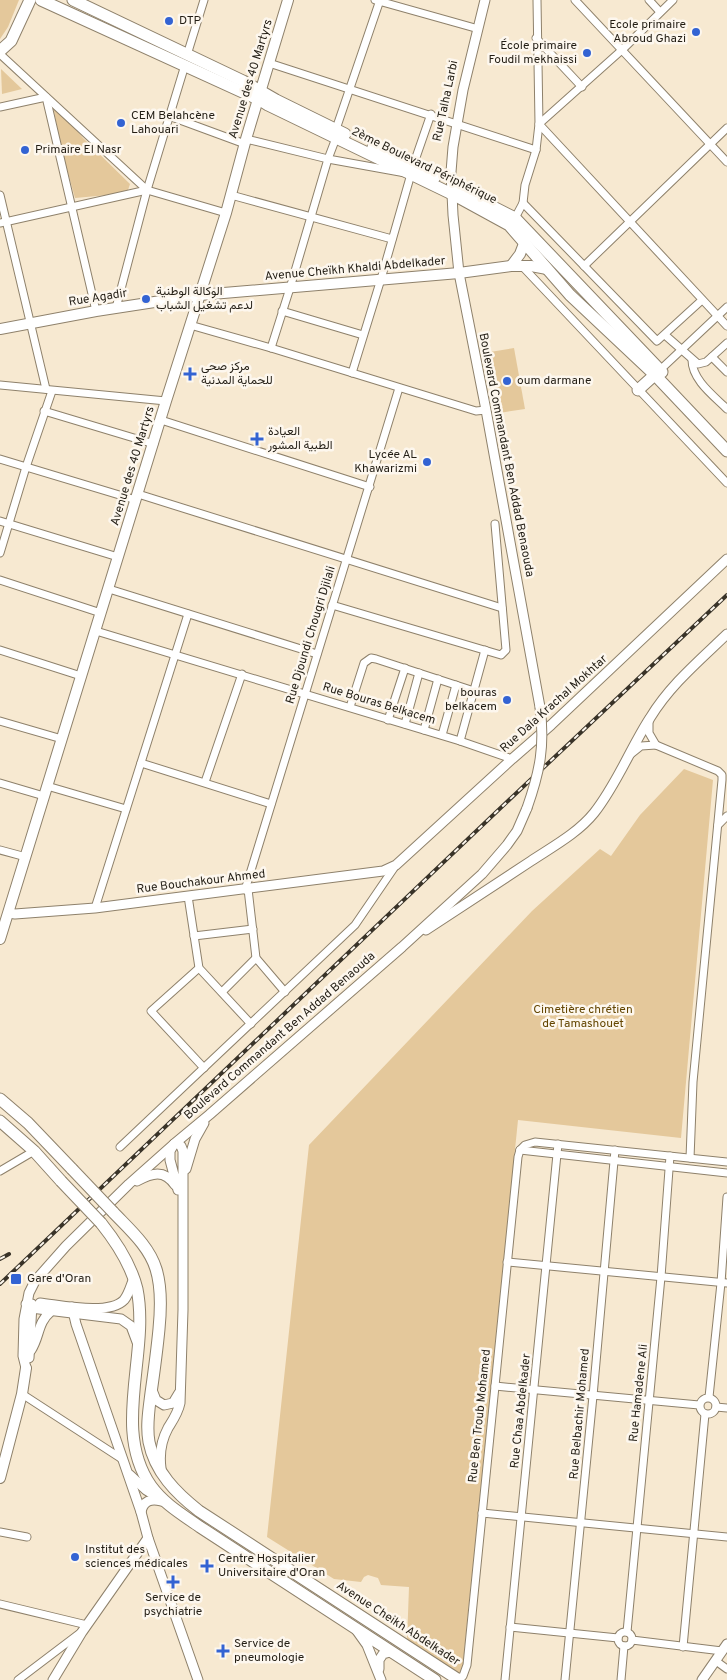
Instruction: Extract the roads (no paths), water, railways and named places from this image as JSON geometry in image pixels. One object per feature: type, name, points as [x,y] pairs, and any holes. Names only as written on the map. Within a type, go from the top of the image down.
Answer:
[{"type":"main road","points":[[0,53],[11,41],[30,0]]},
{"type":"main road","name":"2ème Boulevard Périphérique","points":[[41,0],[186,60],[259,94],[268,105],[336,134],[515,218],[727,451]]},
{"type":"main road","name":"2ème Boulevard Périphérique","points":[[73,0],[117,20],[186,60]]},
{"type":"main road","name":"Avenue des 40 Martyrs","points":[[0,939],[4,911],[26,857],[166,400],[226,213],[245,142],[288,0]]},
{"type":"main road","name":"2ème Boulevard Périphérique","points":[[450,189],[509,225],[570,295],[657,373],[727,441]]},
{"type":"main road","points":[[517,266],[524,241]]},
{"type":"main road","name":"Avenue Cheïkh Khaldi Abdelkader","points":[[200,295],[459,273],[517,266],[547,269]]},
{"type":"main road","name":"Rue Agadir","points":[[0,329],[96,311],[200,295]]},
{"type":"main road","points":[[638,390],[657,373]]},
{"type":"main road","name":"Avenue Cheikh Abdelkader","points":[[0,1098],[28,1123],[72,1169],[142,1243],[150,1255],[159,1281],[160,1314],[148,1422],[149,1442],[156,1463],[173,1488],[199,1511],[458,1679]]},
{"type":"main road","points":[[0,1121],[34,1151],[101,1223],[118,1247],[134,1278],[138,1299],[138,1350],[133,1417],[135,1449],[147,1480],[165,1502],[200,1527],[435,1680]]},
{"type":"main road","name":"Boulevard Commandant Ben Addad Benaouda","points":[[0,1478],[22,1394],[26,1368]]},
{"type":"main road","points":[[356,1629],[367,1620]]},
{"type":"street","points":[[116,308],[147,190],[204,0]]},
{"type":"street","points":[[270,348],[378,0],[475,28]]},
{"type":"street","name":"Rue Talha Larbi","points":[[454,122],[481,0]]},
{"type":"street","points":[[450,189],[454,122],[485,0]]},
{"type":"street","points":[[515,218],[523,203],[525,185],[536,150],[539,124],[536,38],[537,0]]},
{"type":"street","points":[[575,0],[727,162]]},
{"type":"street","points":[[650,0],[660,12]]},
{"type":"street","points":[[539,124],[582,87],[673,0]]},
{"type":"street","points":[[536,38],[582,87]]},
{"type":"street","points":[[0,53],[147,190],[226,213]]},
{"type":"street","points":[[268,63],[430,114],[536,150]]},
{"type":"street","points":[[0,107],[46,97]]},
{"type":"street","points":[[46,97],[96,311]]},
{"type":"street","points":[[352,373],[430,114]]},
{"type":"street","points":[[169,116],[245,142],[328,160],[412,170]]},
{"type":"street","points":[[539,124],[629,223],[727,326]]},
{"type":"street","points":[[584,266],[727,128]]},
{"type":"street","name":"Boulevard Commandant Ben Addad Benaouda","points":[[26,1368],[23,1356],[24,1318],[41,1275],[66,1246],[129,1184],[209,1116],[482,874],[517,831],[535,786],[541,762],[540,706],[459,273],[450,189]]},
{"type":"street","points":[[3,222],[147,190]]},
{"type":"street","points":[[0,195],[3,222],[49,390],[0,553]]},
{"type":"street","points":[[231,195],[392,239]]},
{"type":"street","points":[[523,203],[658,341],[702,300]]},
{"type":"street","points":[[517,266],[727,483]]},
{"type":"street","points":[[657,373],[727,307]]},
{"type":"street","points":[[282,311],[363,335]]},
{"type":"street","points":[[190,325],[476,411],[486,410]]},
{"type":"street","points":[[665,335],[698,364],[702,364],[712,357],[727,343]]},
{"type":"street","points":[[712,357],[727,372]]},
{"type":"street","points":[[692,360],[693,370],[697,378],[727,408]]},
{"type":"street","points":[[0,385],[166,400]]},
{"type":"street","name":"Rue Djoundi Chougri Djilali","points":[[247,889],[271,804],[399,388]]},
{"type":"street","points":[[44,411],[154,444]]},
{"type":"street","points":[[161,420],[370,487]]},
{"type":"street","points":[[0,459],[137,497],[502,608]]},
{"type":"street","points":[[0,522],[118,557]]},
{"type":"street","points":[[332,605],[501,655],[506,650],[495,524]]},
{"type":"street","name":"Rue Dala Krachal Mokhtar","points":[[396,866],[512,758],[551,725],[727,559]]},
{"type":"street","points":[[0,580],[102,613]]},
{"type":"street","points":[[109,589],[317,654]]},
{"type":"street","points":[[95,908],[188,614]]},
{"type":"street","name":"Rue Bouras Belkacem","points":[[96,631],[442,735],[512,758]]},
{"type":"street","points":[[402,946],[579,828],[594,813],[631,754],[649,719],[675,683],[727,634]]},
{"type":"street","points":[[0,650],[81,676]]},
{"type":"street","points":[[460,741],[485,650]]},
{"type":"street","points":[[350,707],[364,663],[368,659],[376,658],[474,691]]},
{"type":"street","points":[[388,720],[405,668]]},
{"type":"street","points":[[405,724],[420,673]]},
{"type":"street","points":[[204,782],[242,674]]},
{"type":"street","points":[[424,730],[438,679]]},
{"type":"street","points":[[442,735],[456,684]]},
{"type":"street","points":[[649,719],[649,734],[656,745]]},
{"type":"street","points":[[0,721],[62,739]]},
{"type":"street","points":[[631,754],[641,746],[656,745],[727,774]]},
{"type":"street","points":[[141,762],[271,804]]},
{"type":"street","points":[[690,1158],[694,1082],[722,780],[722,775],[718,771]]},
{"type":"street","points":[[0,783],[126,809]]},
{"type":"street","points":[[718,825],[727,816]]},
{"type":"street","points":[[0,850],[26,857]]},
{"type":"street","points":[[120,1146],[355,925],[396,866]]},
{"type":"street","name":"Rue Bouchakour Ahmed","points":[[4,911],[15,914],[95,908],[383,871],[396,866]]},
{"type":"street","points":[[247,889],[256,958],[285,992]]},
{"type":"street","points":[[188,896],[199,968],[251,1024]]},
{"type":"street","points":[[194,936],[253,929]]},
{"type":"street","points":[[222,992],[256,958]]},
{"type":"street","points":[[199,968],[152,1011],[204,1068]]},
{"type":"street","points":[[182,1201],[191,1149],[199,1129],[209,1116]]},
{"type":"street","points":[[520,1150],[525,1145],[535,1142],[727,1162]]},
{"type":"street","points":[[162,1473],[160,1448],[165,1434],[179,1409],[183,1310],[183,1151],[180,1144],[174,1144],[170,1151],[170,1160],[182,1201]]},
{"type":"street","name":"Rue Chaa Abdelkader","points":[[505,1680],[558,1144]]},
{"type":"street","points":[[520,1150],[727,1174]]},
{"type":"street","name":"Rue Ben Troub Mohamed","points":[[458,1679],[463,1676],[467,1665],[520,1150]]},
{"type":"street","name":"Rue Belbachir Mohamed","points":[[565,1680],[594,1396],[615,1150]]},
{"type":"street","points":[[0,1171],[34,1151]]},
{"type":"street","name":"Rue Hamadene Ali","points":[[626,1632],[662,1277],[670,1156]]},
{"type":"street","points":[[129,1184],[148,1176],[160,1174],[170,1179],[178,1190]]},
{"type":"street","points":[[709,1397],[724,1283],[727,1197]]},
{"type":"street","points":[[507,1262],[724,1283]]},
{"type":"street","points":[[30,1305],[51,1311],[99,1308],[120,1303],[127,1296],[134,1278]]},
{"type":"street","points":[[30,1305],[70,1310],[128,1322],[134,1331],[138,1350]]},
{"type":"street","name":"Boulevard Commandant Ben Addad Benaouda","points":[[26,1368],[29,1351],[30,1305]]},
{"type":"street","points":[[70,1310],[198,1680]]},
{"type":"street","points":[[29,1351],[34,1345],[43,1318],[51,1311]]},
{"type":"street","points":[[495,1386],[700,1405]]},
{"type":"street","points":[[152,1390],[156,1400],[164,1404],[173,1403],[180,1391]]},
{"type":"street","points":[[22,1394],[122,1460]]},
{"type":"street","points":[[709,1397],[715,1401],[716,1407],[713,1413],[706,1414],[700,1410],[700,1405],[702,1400],[709,1397]]},
{"type":"street","points":[[716,1407],[727,1408]]},
{"type":"street","points":[[683,1647],[706,1414]]},
{"type":"street","points":[[128,1474],[146,1490],[165,1502]]},
{"type":"street","points":[[141,1512],[143,1504],[149,1501],[155,1499],[165,1502]]},
{"type":"street","points":[[482,1513],[727,1537]]},
{"type":"street","points":[[0,1532],[27,1537]]},
{"type":"street","points":[[53,1680],[84,1628],[148,1538]]},
{"type":"street","points":[[136,1556],[153,1552]]},
{"type":"street","points":[[0,1604],[84,1628]]},
{"type":"street","points":[[510,1627],[618,1638]]},
{"type":"street","points":[[18,1680],[84,1628]]},
{"type":"street","points":[[356,1629],[367,1645],[380,1677]]},
{"type":"street","points":[[626,1632],[631,1635],[632,1640],[630,1645],[624,1646],[619,1643],[618,1638],[621,1633],[626,1632]]},
{"type":"street","points":[[632,1640],[683,1647],[725,1648]]},
{"type":"street","points":[[621,1680],[624,1646]]},
{"type":"street","points":[[702,1680],[725,1648]]},
{"type":"street","points":[[380,1677],[380,1656],[386,1652],[396,1654]]},
{"type":"street","points":[[716,1661],[727,1669]]},
{"type":"railway","points":[[0,1284],[727,595]]},
{"type":"railway","points":[[0,1259],[9,1254]]},
{"type":"place","name":"DTP","points":[[169,21]]},
{"type":"place","name":"Ecole primaire Abroud Ghazi","points":[[696,32]]},
{"type":"place","name":"École primaire Foudil mekhaissi","points":[[587,53]]},
{"type":"place","name":"CEM Belahcène Lahouari","points":[[121,123]]},
{"type":"place","name":"Primaire El Nasr","points":[[25,150]]},
{"type":"place","name":"الوكالة الوطنية لدعم تشغيل الشباب","points":[[146,299]]},
{"type":"place","name":"مركز صحي للحماية المدنية","points":[[190,374]]},
{"type":"place","name":"oum darmane","points":[[507,381]]},
{"type":"place","name":"العيادة الطبية المشور","points":[[257,439]]},
{"type":"place","name":"Lycée AL Khawarizmi","points":[[427,462]]},
{"type":"place","name":"bouras belkacem","points":[[507,700]]},
{"type":"place","name":"Gare d'Oran","points":[[16,1279]]},
{"type":"place","name":"Institut des sciences médicales","points":[[75,1557]]},
{"type":"place","name":"Centre Hospitalier Universitaire d'Oran","points":[[207,1566]]},
{"type":"place","name":"Service de psychiatrie","points":[[173,1582]]},
{"type":"place","name":"Service de pneumologie","points":[[223,1651]]},
{"type":"park label","name":"Cimetière chrétien de Tamashouet","points":[[583,1017]]}]
